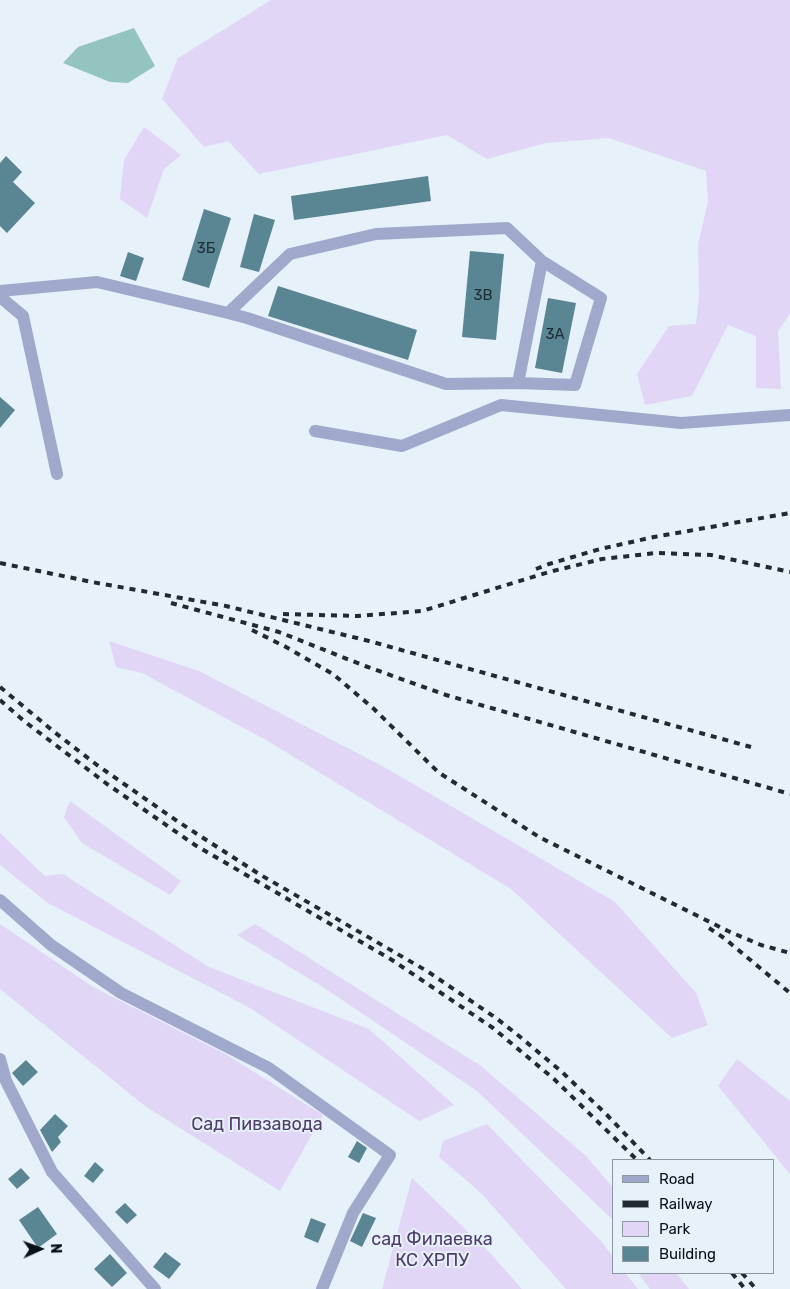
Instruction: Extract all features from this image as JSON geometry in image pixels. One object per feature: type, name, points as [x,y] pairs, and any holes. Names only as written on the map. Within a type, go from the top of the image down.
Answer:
[{"type":"street","points":[[0,292],[97,282],[247,318],[446,384],[518,383],[575,385],[601,298],[542,261],[507,228],[376,234],[290,254],[228,313]]},
{"type":"street","points":[[518,383],[542,261]]},
{"type":"street","points":[[0,297],[23,316],[56,474]]},
{"type":"street","points":[[315,431],[402,446],[501,405],[681,424],[790,415]]},
{"type":"street","points":[[0,900],[51,945],[121,993],[269,1068],[390,1155],[353,1213],[322,1289]]},
{"type":"street","points":[[0,1059],[6,1081],[52,1172],[155,1289]]},
{"type":"green space","points":[[271,0],[790,0],[790,314],[778,331],[781,389],[756,388],[756,336],[728,325],[692,396],[645,405],[637,374],[669,326],[696,324],[699,295],[698,244],[708,202],[706,171],[609,138],[546,143],[487,159],[447,135],[259,174],[228,141],[204,147],[162,99],[178,58]]},
{"type":"green space","points":[[144,127],[181,155],[164,169],[147,218],[120,199],[124,160]]},
{"type":"green space","points":[[109,641],[199,671],[386,768],[615,902],[696,993],[708,1025],[672,1038],[511,889],[266,740],[142,673],[116,667]]},
{"type":"green space","points":[[70,801],[181,881],[170,895],[82,843],[64,817]]},
{"type":"green space","points":[[0,833],[45,876],[63,874],[209,967],[369,1029],[454,1105],[419,1121],[250,1008],[48,903],[0,865]]},
{"type":"green space","name":"Сад Пивзавода","points":[[0,924],[93,987],[227,1055],[323,1115],[280,1191],[145,1106],[0,989]]},
{"type":"green space","points":[[255,924],[481,1066],[586,1156],[612,1187],[612,1219],[477,1091],[326,989],[237,935]]},
{"type":"green space","points":[[737,1059],[790,1101],[790,1174],[718,1086]]},
{"type":"green space","points":[[487,1124],[600,1240],[612,1255],[612,1274],[626,1274],[638,1289],[566,1289],[481,1193],[439,1157],[443,1141]]},
{"type":"green space","name":"сад Филаевка КС ХРПУ","points":[[412,1178],[491,1254],[522,1289],[382,1289]]},
{"type":"green space","points":[[639,1274],[677,1274],[689,1289],[650,1289]]},
{"type":"shaded area","points":[[134,28],[155,66],[128,83],[110,82],[63,63],[78,47]]},
{"type":"building","points":[[6,156],[22,172],[13,182],[35,203],[7,233],[0,226],[0,163]]},
{"type":"building","points":[[428,176],[431,201],[294,220],[291,196]]},
{"type":"building","points":[[204,209],[231,218],[209,288],[182,280]]},
{"type":"building","points":[[254,214],[275,220],[259,272],[240,267]]},
{"type":"building","points":[[470,251],[504,254],[496,340],[462,337]]},
{"type":"building","points":[[128,252],[144,258],[136,281],[120,276]]},
{"type":"building","points":[[278,286],[417,330],[408,360],[268,316]]},
{"type":"building","points":[[548,298],[576,303],[562,373],[535,368]]},
{"type":"building","points":[[0,397],[15,410],[0,428]]},
{"type":"building","points":[[26,1060],[38,1072],[23,1086],[12,1073]]},
{"type":"building","points":[[55,1114],[68,1126],[58,1137],[61,1142],[52,1152],[40,1130]]},
{"type":"building","points":[[357,1141],[367,1148],[359,1163],[348,1157]]},
{"type":"building","points":[[95,1162],[104,1170],[93,1183],[84,1176]]},
{"type":"building","points":[[21,1168],[30,1178],[17,1189],[8,1179]]},
{"type":"building","points":[[125,1203],[137,1215],[127,1224],[115,1212]]},
{"type":"building","points":[[38,1207],[57,1234],[38,1248],[19,1220]]},
{"type":"building","points":[[363,1213],[376,1218],[362,1247],[350,1241]]},
{"type":"building","points":[[311,1218],[326,1224],[318,1243],[304,1237]]},
{"type":"building","points":[[165,1252],[181,1264],[169,1279],[153,1267]]},
{"type":"building","points":[[110,1254],[127,1273],[112,1287],[94,1269]]},
{"type":"railway","points":[[536,569],[600,549],[654,537],[790,513]]},
{"type":"railway","points":[[283,614],[357,616],[422,611],[549,572],[602,559],[656,553],[711,555],[790,572]]},
{"type":"railway","points":[[0,563],[226,606],[369,641],[751,747]]},
{"type":"railway","points":[[171,603],[279,632],[446,695],[790,794]]},
{"type":"railway","points":[[252,630],[333,674],[374,709],[438,772],[539,837],[728,931],[761,945],[790,953]]},
{"type":"railway","points":[[0,687],[97,765],[177,821],[259,874],[427,971],[496,1018],[562,1072],[649,1159]]},
{"type":"railway","points":[[0,700],[24,721],[107,784],[195,845],[392,960],[493,1028],[554,1079],[636,1159]]},
{"type":"railway","points":[[709,928],[724,938],[790,993]]},
{"type":"railway","points":[[733,1274],[745,1289]]},
{"type":"railway","points":[[743,1274],[756,1289]]}]
